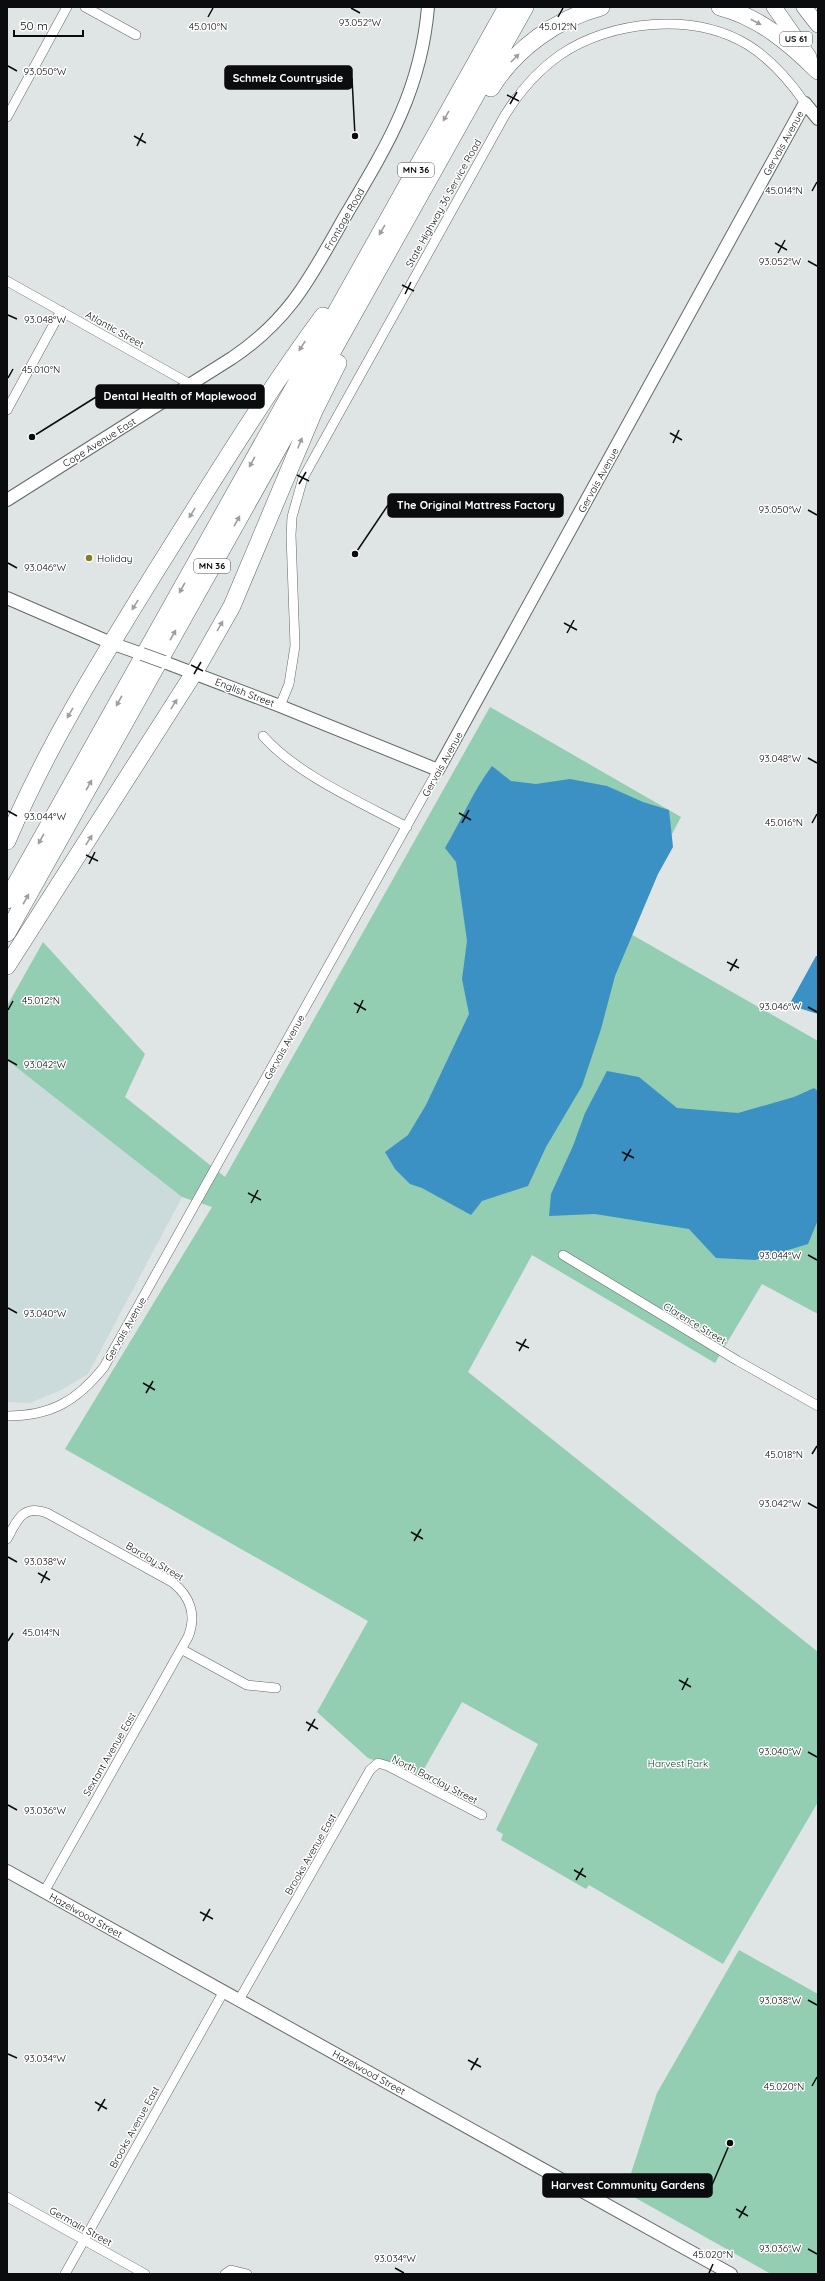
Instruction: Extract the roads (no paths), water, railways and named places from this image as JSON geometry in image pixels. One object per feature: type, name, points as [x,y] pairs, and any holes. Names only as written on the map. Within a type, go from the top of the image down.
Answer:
[{"type":"highway","points":[[465,82],[497,7]]},
{"type":"highway","name":"MN 36","points":[[7,900],[507,7]]},
{"type":"highway","name":"MN 36","points":[[7,933],[525,7]]},
{"type":"highway","points":[[428,180],[498,77],[523,50],[558,24],[601,7]]},
{"type":"highway","points":[[720,7],[745,16],[766,27],[801,53],[818,70]]},
{"type":"highway","points":[[7,966],[194,673],[242,586],[314,411],[417,200]]},
{"type":"highway","points":[[7,841],[44,760],[118,645],[214,478],[305,340],[366,258]]},
{"type":"main road","name":"US 61","points":[[774,7],[818,70]]},
{"type":"main road","name":"US 61","points":[[804,7],[818,25]]},
{"type":"street","points":[[7,117],[67,7]]},
{"type":"street","points":[[85,7],[136,35]]},
{"type":"street","name":"Frontage Road","points":[[190,384],[232,358],[269,330],[297,298],[310,278],[400,120],[418,68],[428,7]]},
{"type":"street","name":"State Highway 36 Service Road","points":[[280,706],[289,684],[296,646],[291,535],[292,516],[303,478],[505,115],[532,78],[565,52],[606,34],[646,26],[684,26],[718,32],[747,45],[775,66],[789,80],[806,103]]},
{"type":"street","points":[[806,103],[818,119]]},
{"type":"street","name":"Gervais Avenue","points":[[7,1416],[39,1414],[70,1401],[83,1390],[104,1367],[407,827],[806,103]]},
{"type":"street","name":"Atlantic Street","points":[[7,281],[190,384]]},
{"type":"street","points":[[7,410],[61,311]]},
{"type":"street","name":"Cope Avenue East","points":[[7,500],[190,384]]},
{"type":"street","name":"English Street","points":[[7,598],[118,645],[280,706],[438,770]]},
{"type":"street","points":[[263,736],[274,748],[317,777],[407,827]]},
{"type":"street","name":"Clarence Street","points":[[563,1255],[738,1361],[818,1406]]},
{"type":"street","name":"Barclay Street","points":[[7,1539],[19,1518],[31,1510],[47,1512],[180,1588],[186,1596],[192,1615],[190,1632],[181,1649]]},
{"type":"street","points":[[181,1649],[247,1685],[276,1688]]},
{"type":"street","name":"Sextant Avenue East","points":[[44,1892],[181,1649]]},
{"type":"street","name":"North Barclay Street","points":[[378,1763],[388,1766],[482,1815]]},
{"type":"street","name":"Brooks Avenue East","points":[[239,2000],[370,1770],[378,1763]]},
{"type":"street","name":"Hazelwood Street","points":[[7,1871],[731,2274]]},
{"type":"street","name":"Brooks Avenue East","points":[[65,2274],[224,1992]]},
{"type":"street","name":"Germain Street","points":[[7,2197],[145,2274]]},
{"type":"street","points":[[228,2272],[247,2274]]},
{"type":"water","points":[[492,766],[511,781],[536,784],[570,779],[607,786],[643,802],[669,810],[673,847],[658,874],[615,976],[601,1029],[582,1086],[546,1147],[528,1186],[482,1201],[471,1215],[422,1188],[410,1184],[395,1169],[385,1152],[408,1135],[426,1105],[469,1014],[462,979],[467,941],[456,862],[445,848],[473,796]]},
{"type":"water","points":[[816,956],[818,956],[818,1014],[789,1005]]},
{"type":"water","points":[[607,1071],[639,1077],[677,1108],[738,1113],[794,1097],[814,1088],[818,1091],[818,1220],[808,1244],[755,1260],[716,1258],[689,1229],[595,1214],[549,1216],[551,1194],[573,1146],[585,1113]]},
{"type":"place","name":"Schmelz Countryside","points":[[355,136]]},
{"type":"place","name":"Dental Health of Maplewood","points":[[32,437]]},
{"type":"place","name":"The Original Mattress Factory","points":[[355,554]]},
{"type":"place","name":"Holiday","points":[[89,558]]},
{"type":"place","name":"Harvest Community Gardens","points":[[730,2143]]},
{"type":"park label","name":"Harvest Park","points":[[678,1763]]}]
